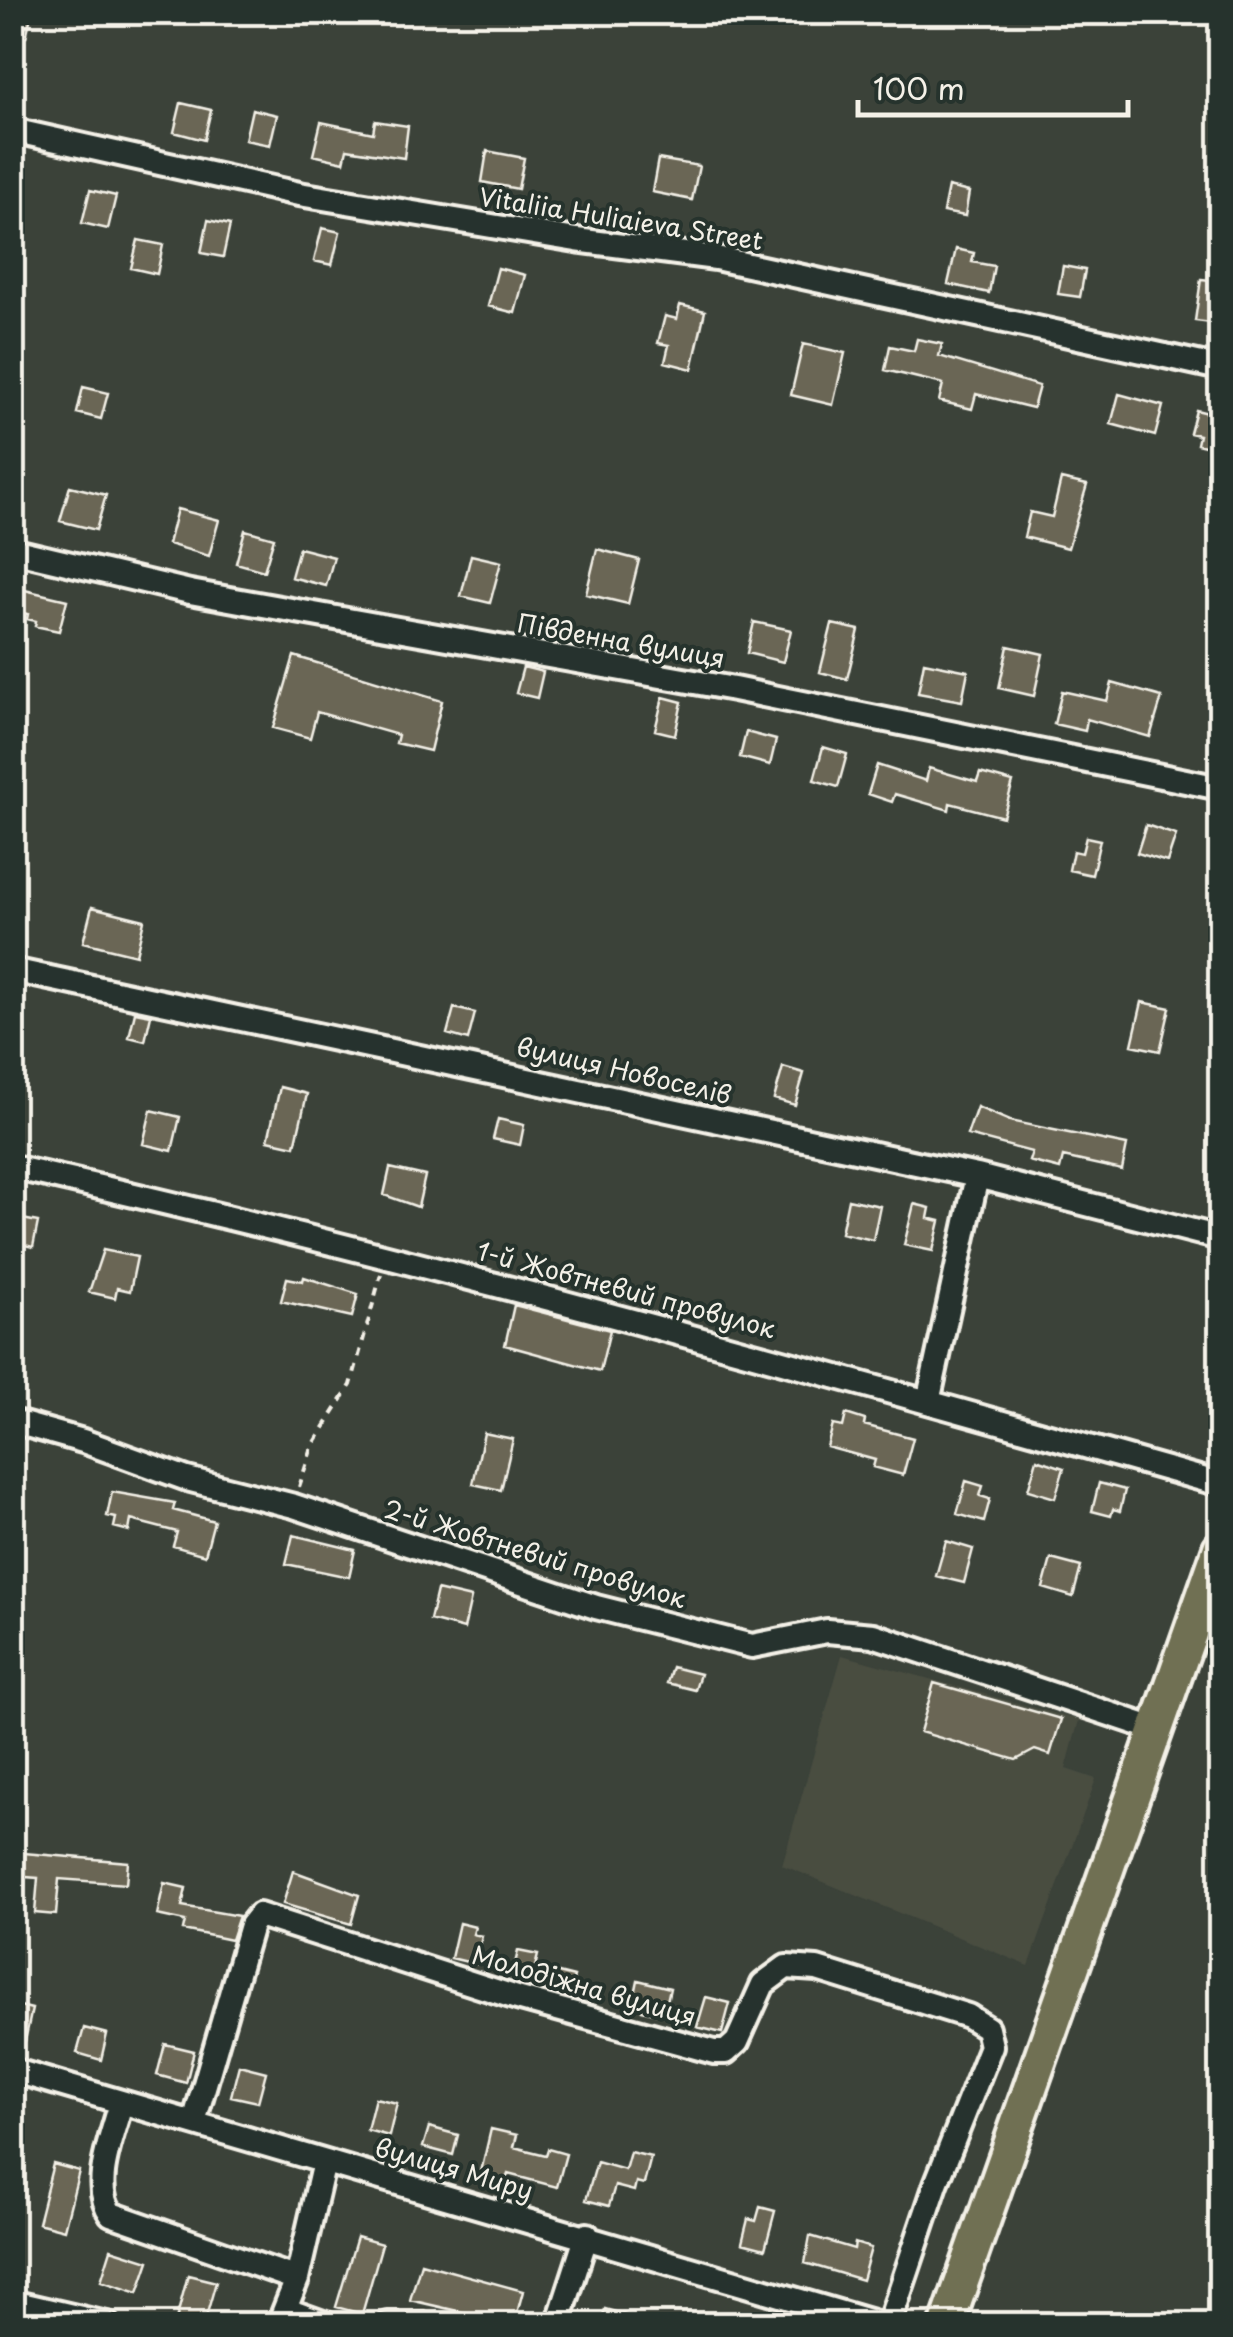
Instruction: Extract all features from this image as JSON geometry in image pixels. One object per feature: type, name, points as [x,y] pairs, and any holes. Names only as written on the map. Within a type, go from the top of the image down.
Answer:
[{"type":"highway","points":[[946,2324],[1220,1548]]},
{"type":"street","name":"Vitaliia Huliaieva Street","points":[[12,130],[299,194],[576,240],[716,258],[1220,368]]},
{"type":"street","name":"Південна вулиця","points":[[12,550],[190,592],[734,688],[1220,788]]},
{"type":"street","name":"вулиця Новоселів","points":[[12,970],[978,1176],[1220,1238]]},
{"type":"street","name":"1-й Жовтневий провулок","points":[[12,1166],[386,1254],[1220,1484]]},
{"type":"street","points":[[928,1402],[978,1176]]},
{"type":"street","name":"2-й Жовтневий провулок","points":[[12,1420],[83,1440],[187,1480],[294,1506],[614,1612],[752,1646],[828,1631],[873,1635],[1158,1730]]},
{"type":"street","name":"Молодіжна вулиця","points":[[194,2122],[252,1925],[259,1915],[517,1998],[714,2052],[726,2052],[736,2042],[763,1984],[774,1974],[802,1966],[817,1969],[968,2016],[987,2028],[991,2036],[987,2058],[936,2184],[889,2324]]},
{"type":"street","name":"вулиця Миру","points":[[12,2070],[587,2235],[879,2324]]},
{"type":"street","points":[[121,2102],[102,2186],[104,2205],[111,2214],[297,2279]]},
{"type":"street","points":[[324,2162],[297,2279],[283,2317],[326,2324]]},
{"type":"street","points":[[558,2324],[587,2235]]},
{"type":"street","points":[[12,2302],[107,2324]]},
{"type":"street","points":[[388,2324],[420,2324]]},
{"type":"path","points":[[294,1506],[312,1447],[351,1385],[360,1363],[386,1254]]},
{"type":"shaded area","points":[[842,1655],[1079,1720],[1066,1769],[1096,1779],[1029,1966],[782,1865]]},
{"type":"building","points":[[12,12],[32,12],[26,37],[12,34]]},
{"type":"building","points":[[181,103],[211,110],[204,140],[174,132]]},
{"type":"building","points":[[252,109],[277,115],[270,145],[245,140]]},
{"type":"building","points":[[375,121],[408,126],[404,158],[347,149],[344,162],[313,155],[321,122],[373,133]]},
{"type":"building","points":[[487,151],[524,158],[518,189],[482,182]]},
{"type":"building","points":[[658,159],[699,166],[692,200],[652,192]]},
{"type":"building","points":[[948,187],[969,192],[965,216],[943,212]]},
{"type":"building","points":[[90,190],[116,196],[108,229],[82,223]]},
{"type":"building","points":[[208,220],[230,225],[223,257],[201,253]]},
{"type":"building","points":[[322,228],[340,232],[332,265],[314,261]]},
{"type":"building","points":[[138,240],[163,245],[157,274],[131,268]]},
{"type":"building","points":[[956,249],[974,253],[972,262],[994,266],[989,293],[948,284]]},
{"type":"building","points":[[1063,266],[1085,270],[1080,297],[1058,294]]},
{"type":"building","points":[[498,268],[525,275],[515,313],[488,306]]},
{"type":"building","points":[[1201,279],[1220,281],[1220,324],[1195,321]]},
{"type":"building","points":[[680,305],[705,311],[692,369],[665,362],[669,345],[658,343],[665,316],[677,319]]},
{"type":"building","points":[[917,339],[942,344],[939,356],[1039,386],[1033,408],[976,394],[972,409],[939,401],[943,384],[885,370],[890,346],[914,351]]},
{"type":"building","points":[[803,344],[845,353],[833,405],[791,395]]},
{"type":"building","points":[[83,387],[108,393],[101,419],[77,413]]},
{"type":"building","points":[[1119,394],[1163,406],[1155,436],[1111,424]]},
{"type":"building","points":[[1196,410],[1220,416],[1213,448],[1197,444],[1199,435],[1190,433]]},
{"type":"building","points":[[1061,479],[1087,485],[1068,548],[1024,537],[1030,512],[1052,517]]},
{"type":"building","points":[[70,486],[106,495],[96,530],[60,521]]},
{"type":"building","points":[[177,509],[219,520],[209,556],[168,544]]},
{"type":"building","points":[[245,530],[274,538],[264,571],[236,563]]},
{"type":"building","points":[[299,548],[334,557],[326,586],[291,577]]},
{"type":"building","points":[[597,549],[639,560],[628,604],[586,594]]},
{"type":"building","points":[[471,555],[501,562],[490,603],[461,596]]},
{"type":"building","points":[[12,587],[67,600],[59,631],[35,626],[36,621],[27,619],[28,614],[12,611]]},
{"type":"building","points":[[754,622],[791,630],[783,662],[747,653]]},
{"type":"building","points":[[832,624],[859,630],[847,679],[820,672]]},
{"type":"building","points":[[1008,646],[1043,654],[1034,696],[999,688]]},
{"type":"building","points":[[294,656],[442,701],[430,751],[396,743],[398,735],[317,712],[310,738],[273,728]]},
{"type":"building","points":[[924,662],[968,671],[962,701],[918,693]]},
{"type":"building","points":[[523,667],[543,672],[537,698],[516,693]]},
{"type":"building","points":[[1112,683],[1162,697],[1150,737],[1087,719],[1085,731],[1054,724],[1062,691],[1107,701]]},
{"type":"building","points":[[663,697],[682,702],[675,735],[655,730]]},
{"type":"building","points":[[746,732],[776,740],[770,765],[740,757]]},
{"type":"building","points":[[823,747],[847,754],[838,787],[814,780]]},
{"type":"building","points":[[877,765],[926,781],[929,768],[977,782],[980,773],[1013,782],[1003,817],[950,803],[949,810],[895,794],[892,802],[868,794]]},
{"type":"building","points":[[1146,825],[1176,835],[1167,862],[1137,853]]},
{"type":"building","points":[[1086,837],[1100,840],[1092,875],[1069,870],[1073,851],[1082,853]]},
{"type":"building","points":[[92,907],[144,920],[136,955],[83,942]]},
{"type":"building","points":[[1142,1002],[1170,1008],[1160,1051],[1132,1045]]},
{"type":"building","points":[[454,1008],[475,1013],[468,1040],[447,1034]]},
{"type":"building","points":[[135,1012],[151,1015],[145,1041],[129,1037]]},
{"type":"building","points":[[783,1067],[804,1073],[795,1105],[774,1099]]},
{"type":"building","points":[[280,1087],[307,1094],[295,1146],[268,1140]]},
{"type":"building","points":[[977,1107],[1010,1121],[1127,1145],[1122,1170],[1063,1157],[1060,1169],[1029,1161],[1032,1152],[967,1135]]},
{"type":"building","points":[[151,1110],[180,1117],[172,1151],[143,1144]]},
{"type":"building","points":[[498,1119],[524,1125],[520,1145],[493,1139]]},
{"type":"building","points":[[390,1168],[425,1176],[418,1207],[384,1195]]},
{"type":"building","points":[[848,1199],[880,1206],[873,1240],[841,1233]]},
{"type":"building","points":[[914,1204],[930,1208],[928,1218],[940,1221],[933,1251],[904,1245]]},
{"type":"building","points":[[12,1217],[38,1222],[33,1247],[12,1242]]},
{"type":"building","points":[[103,1250],[137,1257],[130,1291],[117,1288],[115,1298],[89,1292]]},
{"type":"building","points":[[304,1277],[358,1294],[352,1317],[281,1301],[287,1278],[303,1281]]},
{"type":"building","points":[[514,1305],[610,1330],[600,1371],[505,1345]]},
{"type":"building","points":[[846,1414],[865,1420],[864,1425],[913,1438],[903,1475],[873,1467],[875,1460],[827,1447],[833,1425],[843,1427]]},
{"type":"building","points":[[484,1433],[513,1439],[501,1490],[473,1484]]},
{"type":"building","points":[[1037,1459],[1064,1468],[1055,1498],[1028,1490]]},
{"type":"building","points":[[966,1481],[983,1486],[980,1496],[990,1499],[984,1522],[957,1514]]},
{"type":"building","points":[[1099,1483],[1125,1490],[1120,1511],[1113,1509],[1111,1516],[1092,1511]]},
{"type":"building","points":[[112,1492],[175,1503],[173,1510],[214,1521],[205,1555],[173,1546],[177,1532],[131,1520],[129,1531],[114,1527],[116,1518],[107,1516]]},
{"type":"building","points":[[293,1535],[355,1550],[349,1577],[286,1564]]},
{"type":"building","points":[[946,1541],[973,1549],[964,1583],[936,1576]]},
{"type":"building","points":[[1051,1559],[1081,1567],[1073,1597],[1043,1588]]},
{"type":"building","points":[[437,1590],[471,1598],[464,1629],[430,1620]]},
{"type":"building","points":[[672,1667],[700,1674],[695,1690],[667,1683]]},
{"type":"building","points":[[934,1683],[1061,1719],[1050,1755],[1035,1750],[1016,1760],[920,1732]]},
{"type":"building","points":[[12,1852],[128,1862],[126,1884],[59,1879],[56,1915],[35,1913],[38,1878],[12,1876]]},
{"type":"building","points":[[293,1871],[359,1895],[351,1924],[283,1904]]},
{"type":"building","points":[[164,1883],[186,1888],[182,1906],[239,1916],[231,1940],[183,1930],[185,1921],[157,1915]]},
{"type":"building","points":[[459,1923],[475,1927],[473,1934],[482,1936],[476,1964],[451,1958]]},
{"type":"building","points":[[518,1951],[538,1955],[535,1967],[574,1977],[569,1997],[512,1977]]},
{"type":"building","points":[[638,1980],[670,1988],[664,2015],[642,2010],[644,2002],[634,1999]]},
{"type":"building","points":[[706,1997],[730,2003],[722,2033],[697,2027]]},
{"type":"building","points":[[12,2004],[32,2009],[25,2041],[12,2038]]},
{"type":"building","points":[[84,2028],[107,2034],[101,2060],[77,2053]]},
{"type":"building","points":[[165,2044],[194,2051],[186,2083],[157,2075]]},
{"type":"building","points":[[239,2065],[266,2072],[258,2102],[231,2096]]},
{"type":"building","points":[[375,2098],[397,2103],[389,2136],[367,2130]]},
{"type":"building","points":[[429,2127],[458,2135],[453,2155],[423,2147]]},
{"type":"building","points":[[491,2129],[517,2135],[514,2147],[546,2155],[548,2149],[566,2154],[557,2187],[508,2174],[505,2183],[480,2176]]},
{"type":"building","points":[[630,2152],[651,2157],[644,2184],[636,2182],[634,2191],[615,2186],[609,2206],[586,2200],[597,2162],[625,2170]]},
{"type":"building","points":[[53,2164],[79,2171],[64,2230],[38,2223]]},
{"type":"building","points":[[760,2207],[775,2211],[765,2249],[742,2243],[748,2219],[756,2221]]},
{"type":"building","points":[[810,2236],[854,2249],[855,2243],[871,2248],[862,2280],[805,2263]]},
{"type":"building","points":[[357,2237],[382,2244],[362,2314],[336,2307]]},
{"type":"building","points":[[111,2249],[149,2261],[138,2293],[101,2281]]},
{"type":"building","points":[[421,2263],[523,2291],[514,2324],[410,2300]]},
{"type":"building","points":[[188,2275],[216,2282],[204,2324],[175,2324]]},
{"type":"building","points":[[605,2309],[644,2320],[643,2324],[601,2324]]}]
